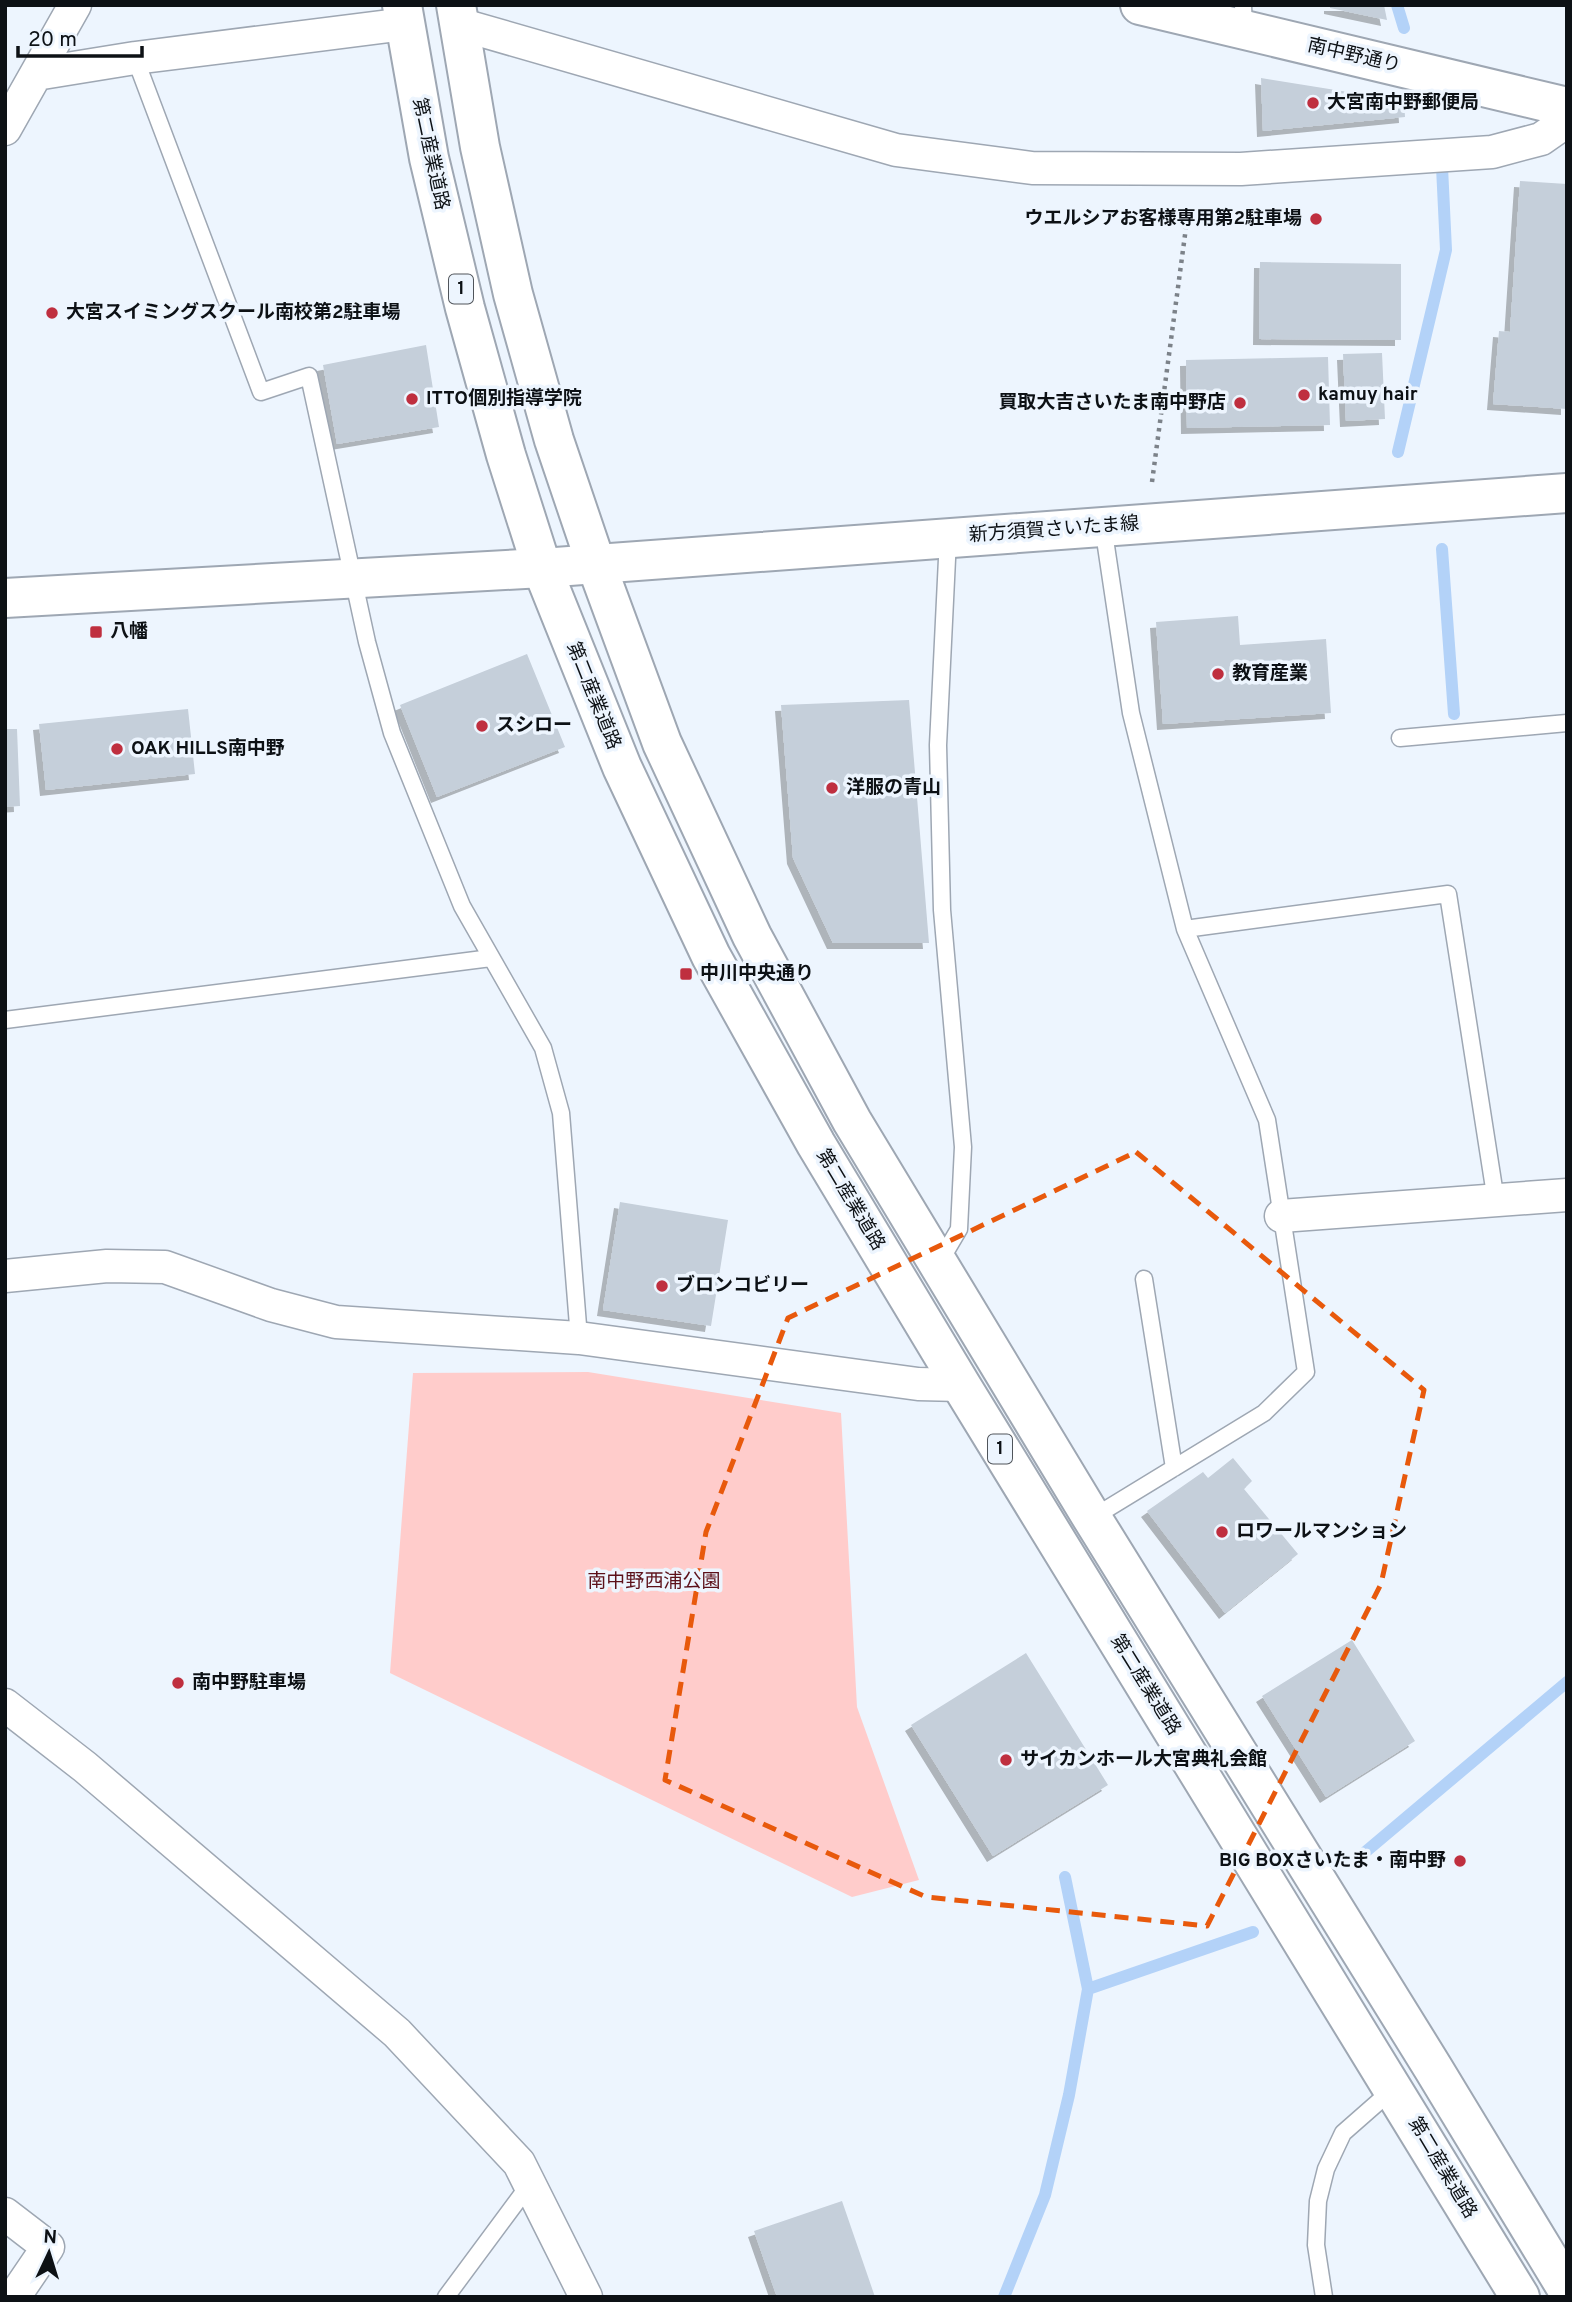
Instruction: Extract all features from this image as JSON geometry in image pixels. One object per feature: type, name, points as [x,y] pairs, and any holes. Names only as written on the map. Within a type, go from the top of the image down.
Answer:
[{"type":"main road","name":"南中野通り","points":[[1140,5],[1243,18],[1567,107]]},
{"type":"main road","name":"1","points":[[458,14],[480,147],[513,294],[554,440],[662,743],[752,936],[852,1121],[1092,1518],[1567,2289]]},
{"type":"main road","name":"第二産業道路","points":[[403,15],[429,158],[465,308],[506,455],[542,568],[622,767],[711,956],[816,1144],[961,1385],[1520,2297]]},
{"type":"main road","name":"新方須賀さいたま線","points":[[5,598],[542,568],[1567,493]]},
{"type":"street","points":[[5,130],[22,80],[75,5]]},
{"type":"street","points":[[458,14],[895,150],[1032,168],[1241,169],[1492,152],[1541,139],[1567,121]]},
{"type":"street","points":[[22,80],[135,58],[403,15]]},
{"type":"street","points":[[1281,1216],[1567,1195]]},
{"type":"street","points":[[5,1276],[107,1266],[164,1267],[271,1305],[336,1322],[579,1338],[918,1384],[961,1385]]},
{"type":"street","points":[[5,1705],[95,1776],[397,2033],[520,2163],[586,2297]]},
{"type":"street","points":[[5,2214],[48,2247],[14,2297]]},
{"type":"lane","points":[[135,58],[261,391],[309,376],[367,642],[392,733],[462,906],[543,1048],[561,1113],[579,1338]]},
{"type":"lane","points":[[1092,1518],[1264,1413],[1306,1372],[1267,1120],[1185,929],[1131,712],[1103,527]]},
{"type":"lane","points":[[939,1264],[959,1229],[962,1147],[942,910],[938,745],[948,538]]},
{"type":"lane","points":[[1400,737],[1567,723]]},
{"type":"lane","points":[[1185,929],[1448,894],[1496,1201]]},
{"type":"lane","points":[[5,1020],[491,958]]},
{"type":"lane","points":[[1144,1279],[1174,1468]]},
{"type":"lane","points":[[1324,2297],[1316,2245],[1318,2201],[1326,2169],[1343,2133],[1394,2088]]},
{"type":"lane","points":[[446,2297],[529,2185]]},
{"type":"path","points":[[1152,482],[1194,169]]},
{"type":"highlighted area","points":[[1136,1152],[1424,1390],[1381,1584],[1207,1926],[926,1897],[665,1780],[706,1532],[788,1318]]},
{"type":"green space","name":"南中野西浦公園","points":[[588,1372],[841,1413],[857,1707],[919,1880],[852,1897],[390,1673],[413,1373]]},
{"type":"building","points":[[1330,5],[1384,5],[1387,20],[1330,8]]},
{"type":"building","points":[[1261,78],[1404,101],[1405,117],[1263,131]]},
{"type":"building","points":[[1520,181],[1567,184],[1567,409],[1493,404],[1499,331],[1510,332]]},
{"type":"building","points":[[1260,262],[1401,264],[1401,340],[1259,339]]},
{"type":"building","points":[[426,345],[439,427],[337,444],[323,365]]},
{"type":"building","points":[[1382,353],[1385,419],[1346,421],[1343,354]]},
{"type":"building","points":[[1328,357],[1330,425],[1187,428],[1186,360]]},
{"type":"building","points":[[1238,616],[1240,645],[1326,639],[1331,713],[1163,724],[1156,622]]},
{"type":"building","name":"スシロー","points":[[527,654],[565,747],[437,797],[400,705]]},
{"type":"building","points":[[909,700],[929,943],[833,943],[793,858],[781,705]]},
{"type":"building","name":"OAK HILLS南中野","points":[[188,709],[195,774],[46,790],[39,724]]},
{"type":"building","points":[[5,729],[17,729],[20,806],[5,807]]},
{"type":"building","points":[[620,1202],[728,1220],[711,1326],[603,1310]]},
{"type":"building","name":"ロワールマンション","points":[[1233,1458],[1252,1481],[1244,1489],[1298,1554],[1225,1613],[1147,1511],[1203,1472],[1208,1478]]},
{"type":"building","points":[[1352,1640],[1415,1741],[1326,1797],[1262,1696]]},
{"type":"building","points":[[1026,1653],[1108,1785],[993,1856],[911,1725]]},
{"type":"building","points":[[842,2201],[875,2297],[777,2297],[754,2231]]},
{"type":"waterway","points":[[1397,5],[1404,28]]},
{"type":"waterway","points":[[1398,452],[1446,250],[1442,167]]},
{"type":"waterway","points":[[1442,549],[1454,714]]},
{"type":"waterway","points":[[1357,1859],[1567,1682]]},
{"type":"waterway","points":[[1065,1877],[1088,1989]]},
{"type":"waterway","points":[[1004,2297],[1045,2195],[1069,2095],[1088,1989],[1253,1932]]},
{"type":"place","name":"大宮南中野郵便局","points":[[1313,103]]},
{"type":"place","name":"ウエルシアお客様専用第2駐車場","points":[[1316,219]]},
{"type":"place","name":"大宮スイミングスクール南校第2駐車場","points":[[52,313]]},
{"type":"place","name":"kamuy hair","points":[[1304,395]]},
{"type":"place","name":"ITTO個別指導学院","points":[[412,399]]},
{"type":"place","name":"買取大吉さいたま南中野店","points":[[1240,403]]},
{"type":"place","name":"八幡","points":[[96,632]]},
{"type":"place","name":"教育産業","points":[[1218,674]]},
{"type":"place","name":"スシロー","points":[[482,726]]},
{"type":"place","name":"OAK HILLS南中野","points":[[117,749]]},
{"type":"place","name":"洋服の青山","points":[[832,788]]},
{"type":"place","name":"中川中央通り","points":[[686,974]]},
{"type":"place","name":"ブロンコビリー","points":[[662,1286]]},
{"type":"place","name":"ロワールマンション","points":[[1222,1532]]},
{"type":"place","name":"南中野駐車場","points":[[178,1683]]},
{"type":"place","name":"サイカンホール大宮典礼会館","points":[[1006,1760]]},
{"type":"place","name":"BIG BOXさいたま・南中野","points":[[1460,1861]]}]
